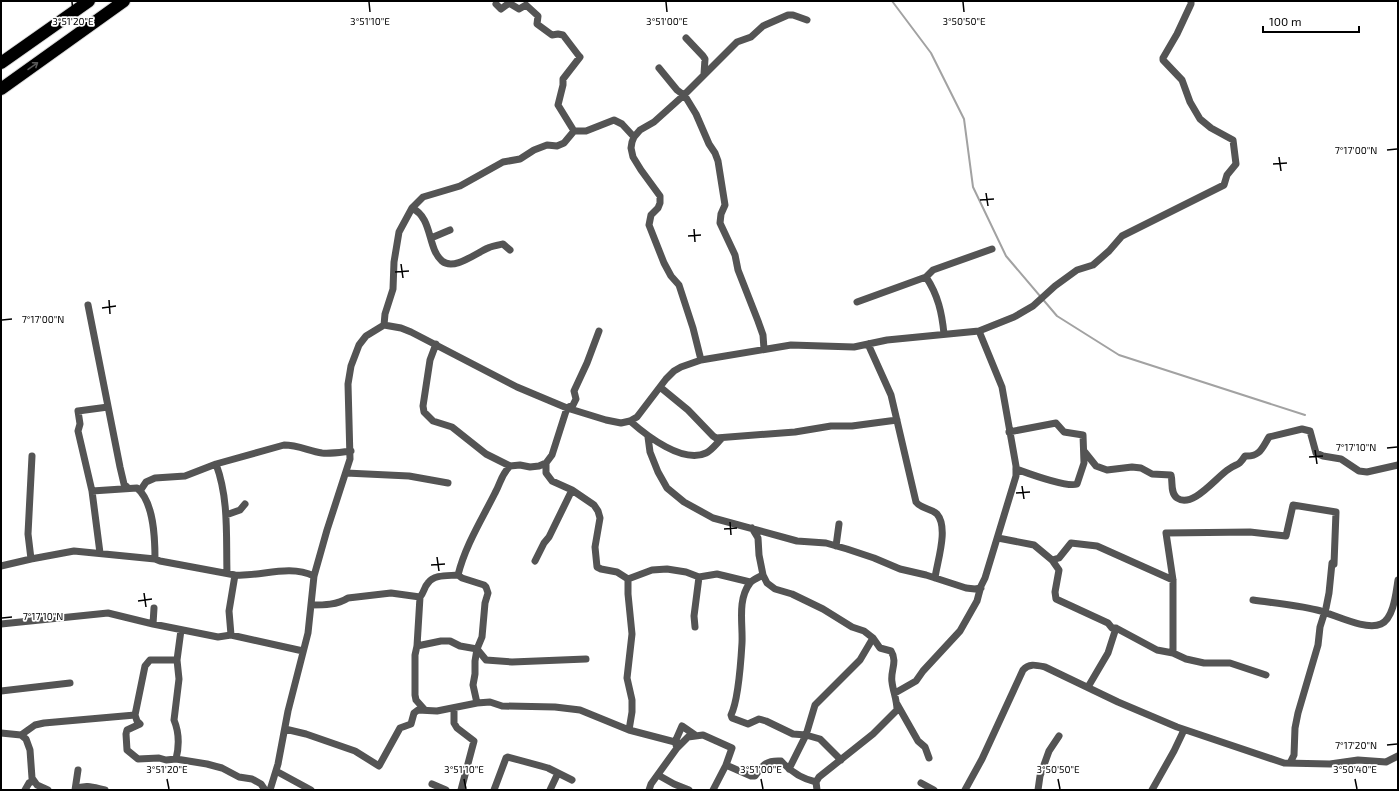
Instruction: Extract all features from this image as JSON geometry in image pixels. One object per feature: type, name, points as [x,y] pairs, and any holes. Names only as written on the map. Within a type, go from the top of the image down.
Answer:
[{"type":"highway","points":[[1,63],[88,1]]},
{"type":"highway","points":[[1,89],[124,1]]},
{"type":"street","points":[[270,790],[308,633],[314,576],[350,459],[351,451],[348,384],[351,366],[359,345],[366,336],[384,325],[401,328],[436,344],[516,387],[567,408],[621,423],[630,421],[637,417],[674,371],[701,360],[791,345],[854,347],[887,340],[979,331],[1014,317],[1033,306],[1055,286],[1077,270],[1093,265],[1109,251],[1122,236],[1224,185],[1227,175],[1236,164],[1233,140],[1211,128],[1200,119],[1190,102],[1182,80],[1163,60],[1192,1]]},
{"type":"street","points":[[496,4],[503,9],[509,3],[519,10],[526,5],[538,16],[537,24],[552,35],[563,35],[580,57],[564,79],[558,105],[574,131]]},
{"type":"street","points":[[701,360],[693,328],[679,285],[671,276],[664,263],[649,225],[651,215],[658,208],[660,203],[660,196],[641,170],[634,157],[632,148],[634,137],[640,130],[654,122],[684,95],[737,42],[751,37],[763,26],[788,15],[793,15],[807,20]]},
{"type":"street","points":[[686,38],[704,56],[704,74]]},
{"type":"street","points":[[659,68],[677,90],[684,95],[696,114],[718,162],[725,205],[721,214],[720,223],[734,255],[738,270],[763,334],[764,349]]},
{"type":"street","points":[[574,131],[586,131],[614,120],[622,124],[634,137]]},
{"type":"street","points":[[384,325],[385,314],[393,289],[394,262],[399,232],[412,208],[423,197],[460,186],[504,162],[520,159],[534,150],[547,145],[557,146],[564,143],[574,131]]},
{"type":"street","points":[[412,208],[418,211],[424,218],[438,256],[443,262],[452,264],[468,259],[489,247],[503,244],[510,250]]},
{"type":"street","points":[[431,238],[450,230]]},
{"type":"street","points":[[857,302],[926,278],[933,270],[992,249]]},
{"type":"street","points":[[926,278],[940,306],[944,334]]},
{"type":"street","points":[[88,305],[120,467],[124,484],[128,488]]},
{"type":"street","points":[[436,344],[430,360],[423,406],[424,412],[434,421],[452,427],[486,454],[510,466],[520,465],[530,468],[546,463],[552,455],[567,408],[573,405],[576,399],[574,391],[587,363],[599,331]]},
{"type":"street","points":[[895,693],[916,680],[960,631],[977,601],[986,578],[1016,476],[1002,387],[979,331]]},
{"type":"street","points":[[868,344],[891,395],[916,502],[919,506],[932,511],[939,519],[942,549],[936,568],[935,578]]},
{"type":"street","points":[[660,387],[688,410],[716,438],[795,432],[831,426],[852,426],[897,420]]},
{"type":"street","points":[[100,553],[92,491],[78,431],[80,424],[78,411],[108,407]]},
{"type":"street","points":[[630,421],[648,437],[686,456],[699,456],[708,452],[722,438]]},
{"type":"street","points":[[1009,432],[1056,423],[1064,432],[1083,435],[1084,463],[1076,484],[1074,485],[1016,469]]},
{"type":"street","points":[[1084,452],[1096,466],[1107,470],[1132,467],[1141,468],[1152,474],[1170,475],[1174,494],[1179,499],[1198,495],[1229,468],[1236,466],[1245,456],[1254,456],[1259,453],[1269,437],[1302,429],[1310,431],[1316,453],[1323,456],[1341,459],[1359,471],[1367,472],[1398,465]]},
{"type":"street","points":[[648,437],[658,472],[667,488],[684,502],[713,518],[797,541],[826,543],[874,558],[900,569],[926,575],[966,588],[981,588]]},
{"type":"street","points":[[140,491],[146,482],[155,478],[185,476],[216,464],[284,445],[294,445],[325,453],[351,451]]},
{"type":"street","points":[[31,559],[28,534],[32,456]]},
{"type":"street","points":[[546,463],[546,473],[552,482],[572,490],[594,505],[598,511],[600,518],[595,547],[597,567],[617,572],[628,579]]},
{"type":"street","points":[[216,464],[222,481],[228,537],[226,551],[231,574],[229,610],[231,635]]},
{"type":"street","points":[[458,575],[461,564],[477,528],[497,490],[504,472],[510,466]]},
{"type":"street","points":[[346,473],[409,476],[448,483]]},
{"type":"street","points":[[92,491],[137,488],[142,493],[152,518],[155,534],[155,559]]},
{"type":"street","points":[[535,561],[544,542],[549,537],[572,490]]},
{"type":"street","points":[[226,516],[240,510],[245,504]]},
{"type":"street","points":[[1173,653],[1173,580],[1166,533],[1250,532],[1286,536],[1293,504],[1336,512],[1334,564],[1332,563],[1329,593],[1320,627],[1318,645],[1297,721],[1294,755],[1290,763]]},
{"type":"street","points":[[836,546],[839,524]]},
{"type":"street","points":[[752,528],[758,538],[759,555],[763,575],[767,583],[775,589],[792,594],[864,631],[873,638],[880,648],[891,651],[894,658],[892,682],[897,710],[873,734],[819,777],[816,782],[817,790]]},
{"type":"street","points":[[998,538],[1034,545],[1052,560],[1059,570],[1054,597],[1108,624],[1112,628],[1116,628],[1157,650],[1173,653],[1186,659],[1204,663],[1230,663],[1266,675]]},
{"type":"street","points":[[1052,560],[1059,558],[1071,544],[1085,544],[1097,546],[1173,580]]},
{"type":"street","points":[[1,566],[74,551],[155,559],[231,574],[241,575],[270,571],[297,571],[314,576]]},
{"type":"street","points":[[926,575],[936,568]]},
{"type":"street","points":[[628,579],[652,570],[667,569],[686,572],[699,577],[717,574],[750,582]]},
{"type":"street","points":[[478,703],[473,685],[475,674],[474,661],[482,637],[488,594],[486,587],[458,575],[433,578],[428,583],[420,597],[417,646],[415,654],[415,695],[416,700],[424,709],[431,712],[490,702],[502,706],[555,707],[580,710],[629,730],[676,745]]},
{"type":"street","points":[[763,575],[750,582],[744,596],[741,616],[742,642],[738,684],[731,715],[732,718],[748,724],[759,719],[793,734],[806,735],[820,739],[841,760]]},
{"type":"street","points":[[695,627],[694,616],[699,577]]},
{"type":"street","points":[[628,579],[632,634],[627,678],[632,700],[629,730]]},
{"type":"street","points":[[1253,600],[1318,610],[1368,626],[1381,624],[1388,619],[1395,601],[1398,580]]},
{"type":"street","points":[[311,605],[329,605],[342,602],[348,598],[391,593],[420,597]]},
{"type":"street","points":[[153,624],[154,608]]},
{"type":"street","points":[[1,624],[108,613],[181,630],[218,637],[231,635],[303,651]]},
{"type":"street","points":[[1088,687],[1108,653],[1116,628]]},
{"type":"street","points":[[176,759],[178,745],[174,720],[178,679],[177,660],[181,630]]},
{"type":"street","points":[[789,770],[806,735],[815,705],[860,660],[873,638]]},
{"type":"street","points":[[417,646],[434,642],[450,641],[460,646],[477,650],[486,660],[512,662],[586,659]]},
{"type":"street","points":[[177,660],[150,660],[145,666],[135,715],[140,724],[127,730],[127,750],[138,759],[176,759],[222,768],[233,774],[252,778],[263,787],[275,774]]},
{"type":"street","points":[[965,790],[982,759],[1023,670],[1032,664],[1045,667],[1118,702],[1184,730],[1284,763],[1330,764],[1358,760],[1386,762],[1398,756]]},
{"type":"street","points":[[1,691],[70,682]]},
{"type":"street","points":[[897,704],[918,741],[924,747],[929,758]]},
{"type":"street","points":[[454,708],[454,723],[457,728],[474,741],[460,790]]},
{"type":"street","points":[[285,729],[306,734],[355,751],[379,766],[400,728],[411,724],[414,714],[418,710],[424,709]]},
{"type":"street","points":[[20,735],[35,725],[44,723],[135,715]]},
{"type":"street","points":[[649,790],[651,784],[676,745],[682,726],[695,735]]},
{"type":"street","points":[[1155,789],[1184,730]]},
{"type":"street","points":[[1,733],[20,735],[26,739],[30,750],[33,781],[37,785],[48,790]]},
{"type":"street","points":[[676,745],[688,737],[703,735],[732,748],[726,765],[713,790]]},
{"type":"street","points":[[1038,790],[1040,776],[1049,751],[1059,736]]},
{"type":"street","points":[[1294,755],[1299,764]]},
{"type":"street","points":[[494,790],[506,758],[508,757],[548,768],[572,780]]},
{"type":"street","points":[[726,765],[751,776],[755,776],[764,764],[773,760],[781,761],[789,770],[807,780],[816,782]]},
{"type":"street","points":[[75,789],[78,770]]},
{"type":"street","points":[[550,790],[558,773]]},
{"type":"street","points":[[275,774],[283,775],[311,790]]},
{"type":"street","points":[[658,775],[689,790]]},
{"type":"street","points":[[25,790],[29,783],[33,781]]},
{"type":"street","points":[[921,783],[934,790]]},
{"type":"street","points":[[432,784],[446,790]]},
{"type":"street","points":[[75,789],[81,786],[89,786],[105,790]]},
{"type":"waterway","points":[[892,1],[931,53],[964,119],[973,187],[1006,256],[1057,316],[1119,355],[1305,415]]}]
